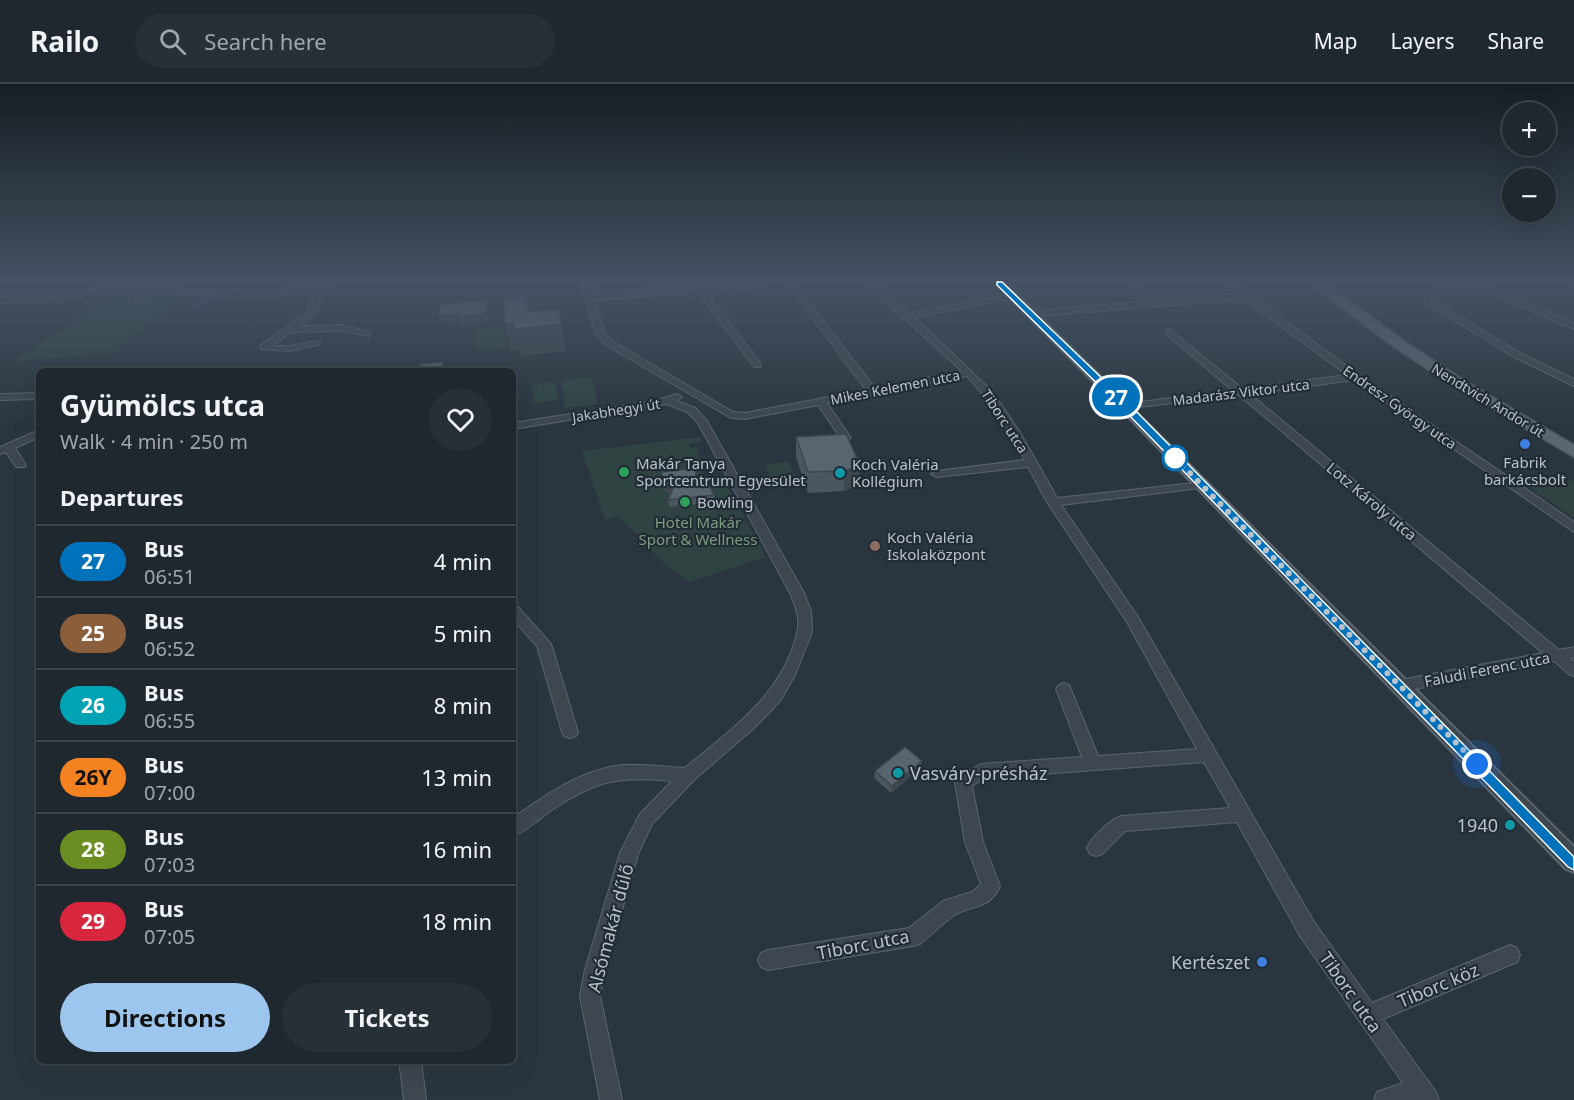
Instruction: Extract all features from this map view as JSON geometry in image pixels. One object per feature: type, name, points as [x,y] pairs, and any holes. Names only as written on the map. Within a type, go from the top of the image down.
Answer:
[{"type":"main road","name":"Nendtvich Andor út","points":[[1382,330],[1428,363],[1574,452]]},
{"type":"street","points":[[289,330],[264,347],[295,348],[315,344]]},
{"type":"street","points":[[352,330],[367,334]]},
{"type":"street","name":"Jakabhegyi út","points":[[516,426],[669,401],[684,388],[625,354],[605,339],[600,330]]},
{"type":"street","points":[[731,330],[757,365]]},
{"type":"street","points":[[826,330],[872,391]]},
{"type":"street","name":"Tiborc utca","points":[[921,330],[988,393],[1016,434],[1053,502],[1133,620],[1307,929],[1424,1094]]},
{"type":"street","points":[[1045,330],[1126,407],[1574,862]]},
{"type":"street","name":"Endresz György utca","points":[[1292,330],[1356,378],[1574,528]]},
{"type":"street","points":[[1478,330],[1520,356],[1574,383]]},
{"type":"street","name":"Lotz Károly utca","points":[[1169,332],[1574,670]]},
{"type":"street","name":"Mikes Kelemen utca","points":[[684,388],[731,415],[745,416],[969,373]]},
{"type":"street","name":"Madarász Viktor utca","points":[[1126,407],[1356,378]]},
{"type":"street","points":[[0,397],[36,396]]},
{"type":"street","name":"Alsómakár dűlő","points":[[611,1100],[590,996],[595,970],[629,853],[646,819],[688,776],[748,724],[775,697],[788,675],[805,632],[804,611],[797,593],[702,421],[691,410],[669,401]]},
{"type":"street","name":"Mikes Kelemen utca","points":[[820,401],[846,438]]},
{"type":"street","points":[[20,465],[4,449],[36,434]]},
{"type":"street","name":"Tiborc utca","points":[[937,474],[1031,462]]},
{"type":"street","points":[[1053,502],[1200,483]]},
{"type":"street","points":[[516,613],[544,644],[570,732]]},
{"type":"street","name":"Faludi Ferenc utca","points":[[1400,686],[1574,652]]},
{"type":"street","points":[[1064,689],[1092,761]]},
{"type":"street","name":"Tiborc utca","points":[[768,960],[913,937],[950,908],[978,899],[991,886],[974,842],[963,783],[981,771],[1209,754]]},
{"type":"street","points":[[516,826],[567,792],[599,777],[630,772],[688,776]]},
{"type":"street","points":[[1096,848],[1121,824],[1242,814]]},
{"type":"street","name":"Tiborc köz","points":[[1367,1015],[1510,955]]},
{"type":"street","points":[[410,1064],[415,1100]]},
{"type":"street","points":[[1385,1100],[1424,1094]]},
{"type":"green space","points":[[60,330],[141,330],[113,354],[12,361]]},
{"type":"green space","points":[[474,330],[505,330],[507,346],[475,350]]},
{"type":"green space","points":[[592,377],[597,404],[565,408],[561,381]]},
{"type":"green space","points":[[556,382],[558,400],[534,404],[532,385]]},
{"type":"green space","name":"Hotel Makár Sport & Wellness","points":[[700,437],[701,442],[689,444],[690,448],[697,447],[703,475],[697,475],[697,485],[720,481],[722,485],[727,486],[766,557],[689,582],[659,559],[618,516],[605,520],[582,451]]},
{"type":"green space","points":[[788,461],[799,484],[775,488],[765,465]]},
{"type":"green space","points":[[1574,480],[1574,518],[1529,487]]},
{"type":"building","points":[[443,362],[442,368],[420,368],[421,364]]},
{"type":"building","points":[[846,434],[860,465],[845,471],[808,472],[796,437]]},
{"type":"building","points":[[696,468],[696,487],[708,484],[714,495],[668,500],[675,483],[665,485],[661,472]]},
{"type":"building","name":"Vasváry-présház","points":[[905,747],[922,761],[892,786],[875,771]]},
{"type":"bus line","name":"27","points":[[1045,330],[1126,407],[1574,862]]},
{"type":"place","name":"Fabrik barkácsbolt","points":[[1525,444]]},
{"type":"place","name":"Makár Tanya Sportcentrum Egyesület","points":[[624,472]]},
{"type":"place","name":"Koch Valéria Kollégium","points":[[840,473]]},
{"type":"place","name":"Bowling","points":[[685,502]]},
{"type":"place","name":"Koch Valéria Iskolaközpont","points":[[875,546]]},
{"type":"place","name":"Vasváry-présház","points":[[898,773]]},
{"type":"place","name":"1940","points":[[1510,825]]},
{"type":"place","name":"Kertészet","points":[[1262,962]]},
{"type":"route","points":[[1175,458],[1477,764]]}]
